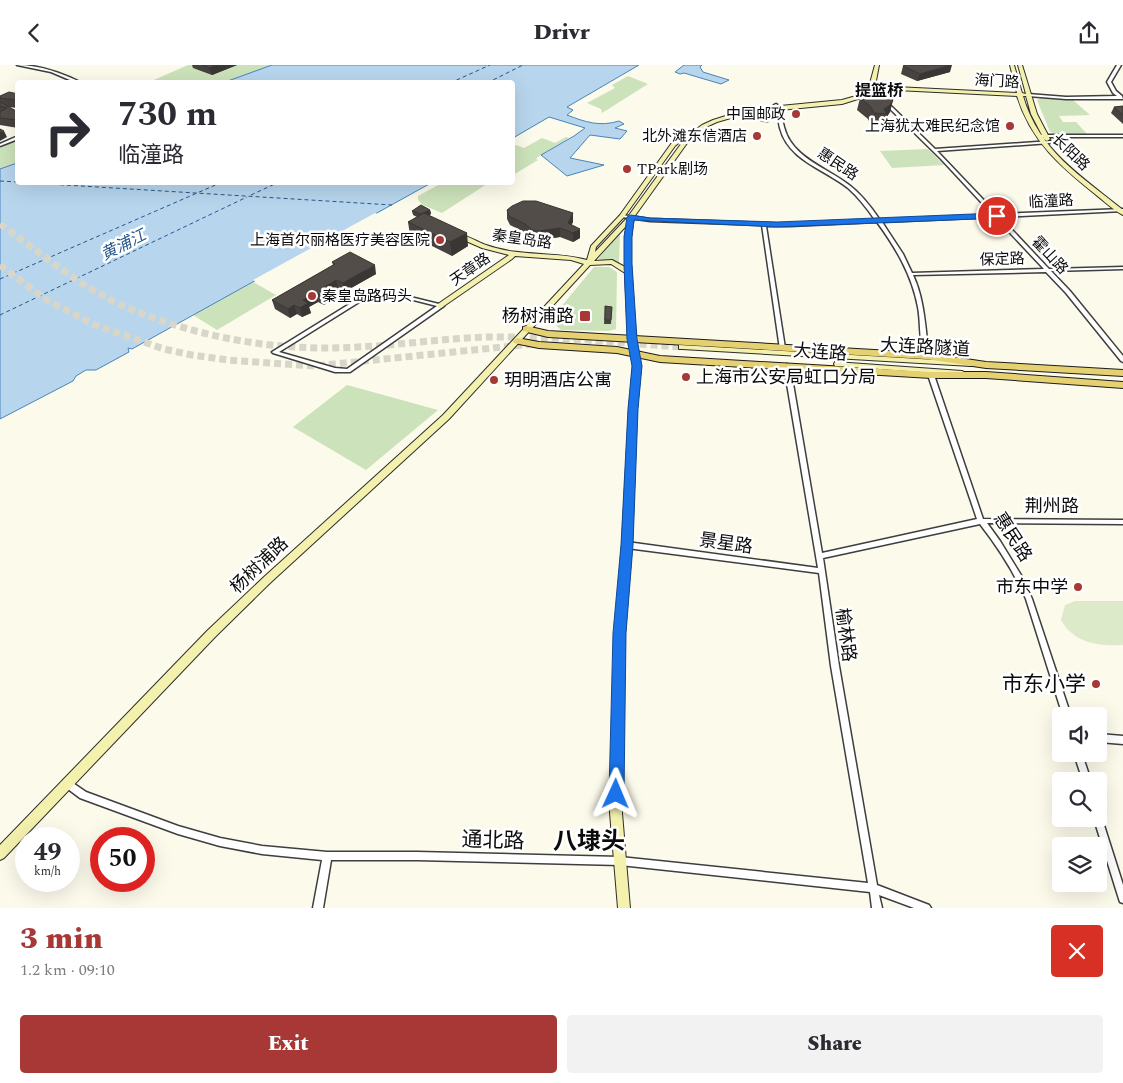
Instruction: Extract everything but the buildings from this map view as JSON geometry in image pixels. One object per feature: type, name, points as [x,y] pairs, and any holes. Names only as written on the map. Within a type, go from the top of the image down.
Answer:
[{"type":"main road","points":[[778,107],[842,102],[870,90],[877,65]]},
{"type":"main road","points":[[1012,65],[1020,95]]},
{"type":"main road","name":"长阳路","points":[[1020,65],[1028,95],[1044,139]]},
{"type":"main road","name":"海门路","points":[[870,90],[1028,95]]},
{"type":"main road","name":"长阳路","points":[[1020,95],[1029,120],[1069,169],[1122,210]]},
{"type":"main road","name":"杨树浦路","points":[[589,263],[593,247],[622,216],[674,145],[690,130],[719,115],[744,109],[778,107]]},
{"type":"main road","name":"杨树浦路","points":[[0,854],[246,600],[329,521],[446,417],[631,217],[680,148],[695,132],[710,123],[731,116],[748,111],[778,107]]},
{"type":"main road","points":[[624,908],[616,813],[618,675],[637,366],[632,339],[629,272],[628,237],[631,217]]},
{"type":"main road","name":"秦皇岛路","points":[[451,233],[484,247],[513,254],[571,258],[589,263],[612,263],[629,272]]},
{"type":"main road","name":"天章路","points":[[441,307],[513,254]]},
{"type":"main road","name":"大连路","points":[[526,329],[548,333],[926,357],[986,365],[1123,373]]},
{"type":"main road","name":"大连路","points":[[517,341],[635,353],[660,359],[932,375],[986,375],[1123,385]]},
{"type":"main road","name":"大连路隧道","points":[[986,365],[682,350],[986,375]]},
{"type":"street","points":[[19,65],[52,71],[74,80]]},
{"type":"street","points":[[1119,65],[1109,82],[1111,87],[1122,98]]},
{"type":"street","name":"霍山路","points":[[870,90],[884,101],[934,150],[997,216],[1084,310],[1123,360]]},
{"type":"street","name":"海门路","points":[[1028,95],[1066,98],[1122,98]]},
{"type":"street","name":"惠民路","points":[[778,107],[783,131],[792,149],[857,194],[878,221],[911,274],[918,292],[926,357]]},
{"type":"street","points":[[934,150],[1044,139],[1123,136]]},
{"type":"street","points":[[0,145],[15,138]]},
{"type":"street","name":"临潼路","points":[[622,216],[650,220],[764,225],[1122,210]]},
{"type":"street","points":[[764,225],[782,348]]},
{"type":"street","name":"保定路","points":[[911,274],[1123,268]]},
{"type":"street","points":[[386,292],[441,307],[348,371],[275,352],[371,293],[386,292]]},
{"type":"street","name":"榆林路","points":[[787,366],[822,571],[835,666],[877,908]]},
{"type":"street","name":"惠民路","points":[[932,375],[981,521],[998,543],[1021,580],[1038,621],[1064,707]]},
{"type":"street","points":[[819,556],[981,521]]},
{"type":"street","name":"荆州路","points":[[981,521],[1123,522]]},
{"type":"street","name":"景星路","points":[[627,545],[822,571]]},
{"type":"street","points":[[1107,738],[1123,739]]},
{"type":"street","name":"通北路","points":[[67,783],[84,795],[178,830],[220,842],[262,850],[327,856],[417,856],[620,861],[873,888],[926,908]]},
{"type":"street","points":[[1100,827],[1123,899]]},
{"type":"street","points":[[318,908],[327,856]]},
{"type":"green space","points":[[188,65],[272,65],[231,80],[154,80]]},
{"type":"green space","points":[[628,76],[648,84],[602,113],[601,109],[587,103],[615,88],[612,85]]},
{"type":"green space","points":[[1042,98],[1073,100],[1090,115],[1059,116],[1063,122],[1076,122],[1088,135],[1060,135],[1050,132],[1037,100]]},
{"type":"green space","points":[[566,137],[569,138],[515,174],[515,146],[524,148],[542,138],[555,143]]},
{"type":"green space","points":[[15,140],[15,164],[0,169],[0,148]]},
{"type":"green space","points":[[928,149],[944,165],[892,168],[880,151]]},
{"type":"green space","points":[[438,185],[485,185],[442,213],[423,205],[418,200],[418,196]]},
{"type":"green space","points":[[620,233],[619,263],[598,259]]},
{"type":"green space","points":[[594,267],[609,267],[617,272],[616,329],[609,331],[561,330],[550,320]]},
{"type":"green space","points":[[253,282],[276,295],[217,330],[193,315]]},
{"type":"green space","points":[[347,385],[438,410],[366,470],[293,427]]},
{"type":"green space","points":[[1075,601],[1123,601],[1123,645],[1096,644],[1080,639],[1073,634],[1061,620],[1065,605]]},
{"type":"water","points":[[272,65],[639,65],[567,107],[573,110],[567,115],[593,123],[605,124],[619,121],[624,124],[615,128],[627,131],[620,139],[590,135],[570,158],[604,165],[567,176],[541,155],[585,128],[549,117],[515,137],[515,80],[231,80]]},
{"type":"water","points":[[684,65],[702,65],[700,67],[703,72],[729,80],[721,84],[675,72]]},
{"type":"water","name":"黄浦江","points":[[15,164],[15,185],[427,185],[132,349],[128,348],[129,352],[96,370],[86,370],[76,376],[73,381],[0,419],[0,169]]},
{"type":"pier","points":[[375,213],[378,214],[257,282],[253,280]]},
{"type":"ferry route","points":[[457,80],[490,65]]},
{"type":"ferry route","points":[[493,80],[523,65]]},
{"type":"ferry route","points":[[0,181],[15,182]]},
{"type":"ferry route","points":[[65,185],[197,193]]},
{"type":"ferry route","points":[[197,193],[215,185]]},
{"type":"ferry route","points":[[251,195],[273,185]]},
{"type":"ferry route","points":[[0,279],[197,193]]},
{"type":"ferry route","points":[[197,193],[392,205]]},
{"type":"ferry route","points":[[0,315],[247,197]]},
{"type":"tunnel","points":[[0,224],[76,280],[109,299],[153,318],[210,335],[239,341],[269,345],[328,348],[514,337],[682,347]]},
{"type":"tunnel","points":[[0,265],[45,299],[95,325],[164,349],[192,355],[228,360],[315,366],[533,344]]},
{"type":"place","name":"中国邮政","points":[[796,114]]},
{"type":"place","name":"上海犹太难民纪念馆","points":[[1010,126]]},
{"type":"place","name":"北外滩东信酒店","points":[[757,136]]},
{"type":"place","name":"TPark剧场","points":[[627,169]]},
{"type":"place","name":"上海首尔丽格医疗美容医院","points":[[440,240]]},
{"type":"place","name":"秦皇岛路码头","points":[[312,296]]},
{"type":"place","name":"杨树浦路","points":[[585,316]]},
{"type":"place","name":"上海市公安局虹口分局","points":[[686,377]]},
{"type":"place","name":"玥明酒店公寓","points":[[494,380]]},
{"type":"place","name":"市东中学","points":[[1078,587]]},
{"type":"place","name":"市东小学","points":[[1096,684]]},
{"type":"district","name":"提篮桥","points":[[879,90]]},
{"type":"district","name":"八埭头","points":[[589,841]]},
{"type":"route","points":[[616,794],[620,633],[637,366],[632,339],[628,264],[628,237],[631,217],[641,220],[777,225],[997,216]]}]
